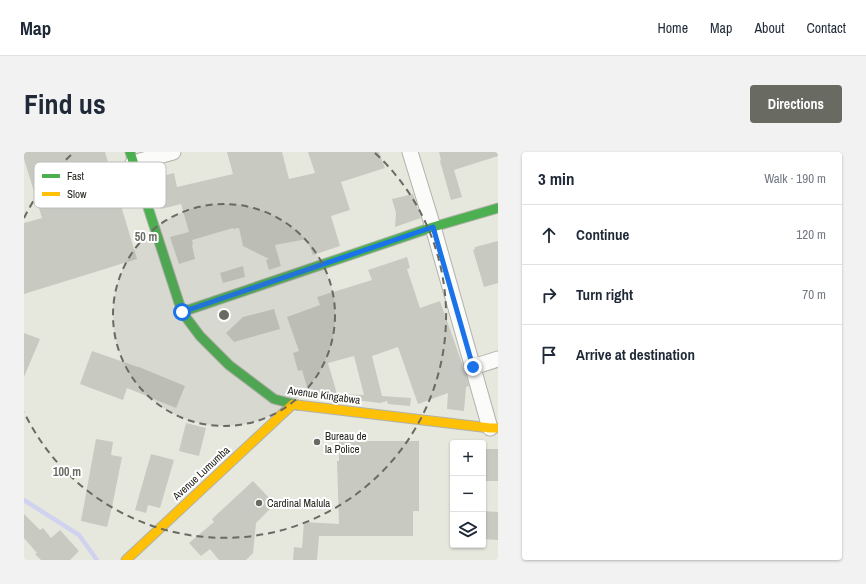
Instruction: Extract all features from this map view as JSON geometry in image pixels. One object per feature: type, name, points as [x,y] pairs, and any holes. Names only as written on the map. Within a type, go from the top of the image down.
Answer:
[{"type":"street","points":[[132,158],[173,152]]},
{"type":"street","points":[[410,152],[473,367],[494,428]]},
{"type":"street","name":"Avenue Kingabwa","points":[[148,208],[182,312],[200,336],[229,365],[274,399],[293,404],[494,428]]},
{"type":"street","points":[[182,312],[433,227],[498,208]]},
{"type":"street","points":[[473,367],[498,359]]},
{"type":"street","name":"Avenue Lumumba","points":[[126,560],[293,404]]},
{"type":"building","points":[[24,152],[105,152],[108,162],[34,162],[34,192],[24,159]]},
{"type":"building","points":[[227,152],[282,152],[289,179],[315,173],[308,152],[379,152],[385,168],[341,182],[350,210],[331,216],[340,246],[313,255],[307,239],[275,245],[281,266],[269,270],[266,260],[269,259],[243,246],[239,228],[233,228],[192,240],[195,259],[179,264],[170,237],[189,232],[181,204],[166,208],[166,175],[174,173],[177,187],[233,174]]},
{"type":"building","points":[[439,152],[498,152],[498,156],[454,170],[462,197],[451,200],[440,161]]},
{"type":"building","points":[[413,194],[421,218],[395,227],[396,213],[392,199]]},
{"type":"building","points":[[39,208],[122,208],[137,259],[24,294],[24,223],[42,218]]},
{"type":"building","points":[[498,241],[498,283],[484,287],[473,250],[475,247]]},
{"type":"building","points":[[407,257],[410,268],[407,269],[420,308],[440,301],[469,386],[466,387],[464,411],[447,409],[448,393],[418,404],[398,347],[372,356],[382,396],[411,398],[410,406],[388,404],[387,401],[380,403],[315,395],[315,392],[309,394],[302,370],[298,371],[293,353],[299,351],[287,317],[320,305],[317,297],[372,280],[368,270]],"holes":[[[354,356],[364,395],[337,394],[328,363]]]},
{"type":"building","points":[[243,266],[245,277],[223,283],[220,273]]},
{"type":"building","points":[[274,309],[280,329],[234,342],[226,333],[243,317]]},
{"type":"building","points":[[24,333],[40,339],[24,377]]},
{"type":"building","points":[[92,351],[139,367],[185,386],[176,408],[127,388],[123,400],[80,384]]},
{"type":"building","points":[[186,423],[206,428],[199,456],[179,451]]},
{"type":"building","points":[[96,439],[113,442],[111,455],[122,457],[107,527],[81,521]]},
{"type":"building","points":[[339,441],[419,441],[419,511],[413,511],[413,536],[319,536],[317,560],[293,560],[294,547],[302,548],[304,522],[339,524],[337,461],[339,461]]},
{"type":"building","points":[[486,449],[498,449],[498,481],[486,481]]},
{"type":"building","points":[[151,454],[174,460],[160,508],[148,505],[146,513],[135,510]]},
{"type":"building","points":[[253,481],[275,504],[256,523],[253,553],[246,560],[219,560],[210,549],[201,556],[189,543],[214,522],[212,519]]},
{"type":"building","points":[[486,511],[498,512],[498,540],[486,539]]},
{"type":"building","points":[[24,514],[40,530],[43,528],[51,538],[60,530],[79,551],[70,560],[41,560],[24,538]]},
{"type":"waterway","points":[[24,500],[79,535],[97,560]]},
{"type":"traffic: fast","points":[[130,152],[133,162]]},
{"type":"traffic: fast","points":[[148,208],[182,312],[200,336],[229,365],[274,399],[297,405]]},
{"type":"traffic: fast","points":[[182,312],[433,227],[498,208]]},
{"type":"traffic: slow","points":[[126,560],[293,404]]},
{"type":"traffic: slow","points":[[297,405],[498,428]]},
{"type":"place","name":"Bureau de la Police","points":[[317,442]]},
{"type":"place","name":"Cardinal Malula","points":[[259,503]]},
{"type":"route","points":[[182,312],[433,227],[473,367]]}]
